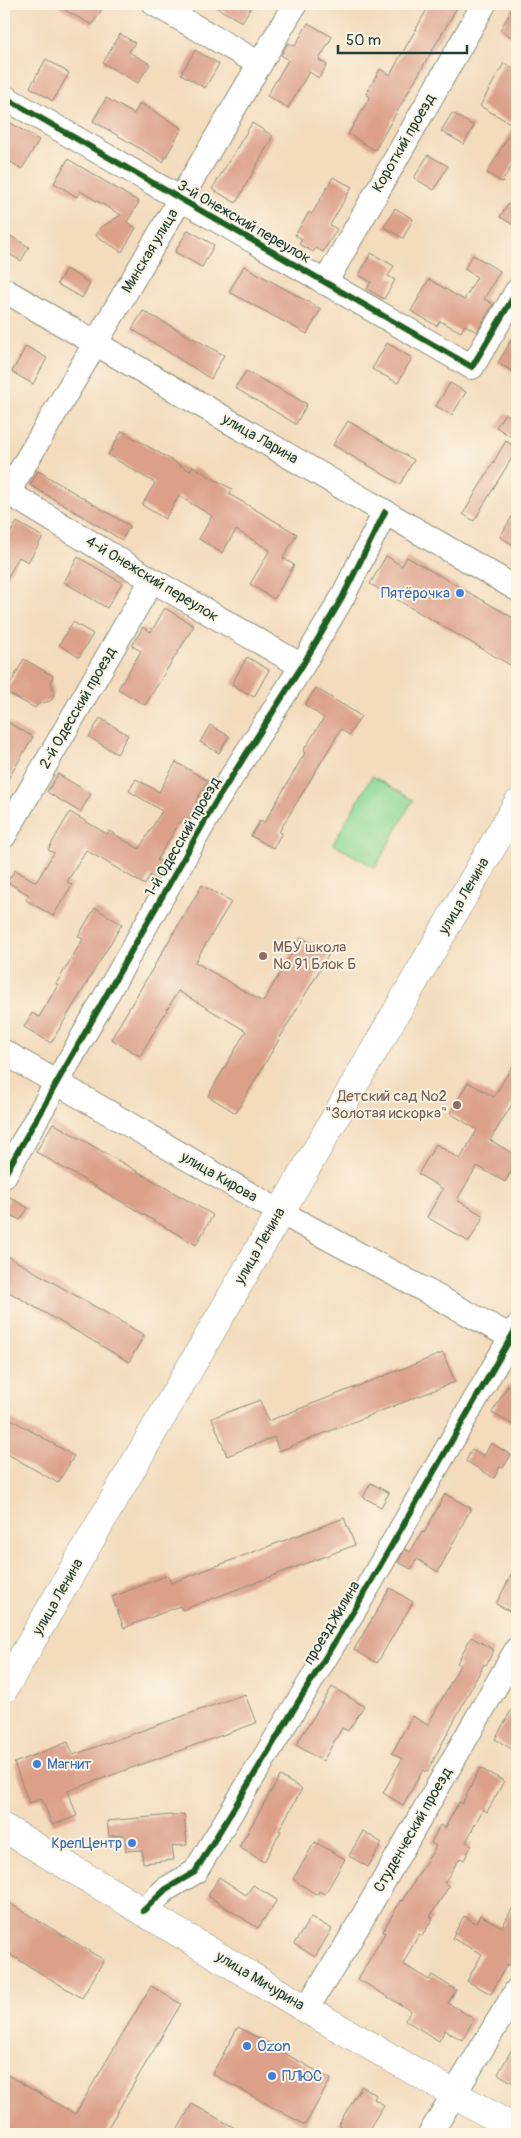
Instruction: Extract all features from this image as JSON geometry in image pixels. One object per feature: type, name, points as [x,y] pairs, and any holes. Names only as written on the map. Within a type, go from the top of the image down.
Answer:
[{"type":"main road","name":"улица Ленина","points":[[4,1689],[517,804]]},
{"type":"main road","name":"улица Мичурина","points":[[4,1828],[306,2009],[517,2130]]},
{"type":"street","points":[[155,4],[260,64]]},
{"type":"street","name":"Минская улица","points":[[5,493],[296,4]]},
{"type":"street","name":"Короткий проезд","points":[[325,283],[484,4]]},
{"type":"street","name":"3-й Онежский переулок","points":[[4,97],[472,367],[517,291]]},
{"type":"street","name":"улица Ларина","points":[[4,290],[517,589]]},
{"type":"street","name":"4-й Онежский переулок","points":[[5,493],[302,666]]},
{"type":"street","name":"1-й Одесский проезд","points":[[4,1176],[215,803],[302,666],[342,598],[384,512]]},
{"type":"street","name":"2-й Одесский проезд","points":[[4,836],[152,580]]},
{"type":"street","name":"улица Кирова","points":[[4,1052],[280,1212],[515,1335]]},
{"type":"street","name":"проезд Жилина","points":[[143,1911],[166,1889],[195,1872],[362,1597],[515,1335]]},
{"type":"street","name":"Студенческий проезд","points":[[306,2009],[345,1948],[517,1648]]},
{"type":"street","points":[[430,2134],[517,1990]]},
{"type":"green space","points":[[372,776],[413,800],[375,868],[333,844]]},
{"type":"building","points":[[54,4],[105,4],[92,25]]},
{"type":"building","points":[[210,4],[253,4],[242,22]]},
{"type":"building","points":[[430,4],[459,4],[375,150],[348,134],[370,97],[366,94],[380,69],[390,75]]},
{"type":"building","points":[[515,4],[517,4],[517,40],[500,30]]},
{"type":"building","points":[[308,23],[332,37],[319,60],[327,65],[319,78],[309,72],[288,108],[267,96],[288,60],[281,55],[288,43],[295,46]]},
{"type":"building","points":[[120,34],[135,43],[129,52],[150,64],[138,83],[103,63]]},
{"type":"building","points":[[195,50],[219,64],[205,88],[181,74]]},
{"type":"building","points":[[46,59],[69,73],[53,101],[30,87]]},
{"type":"building","points":[[504,63],[517,71],[517,110],[510,123],[480,106]]},
{"type":"building","points":[[106,98],[134,114],[140,103],[182,128],[163,162],[93,121]]},
{"type":"building","points":[[452,113],[474,126],[464,144],[441,131]]},
{"type":"building","points":[[4,119],[39,140],[22,169],[4,158]]},
{"type":"building","points":[[517,121],[517,157],[502,182],[487,173]]},
{"type":"building","points":[[252,123],[273,136],[236,203],[212,189]]},
{"type":"building","points":[[428,155],[448,166],[434,190],[414,178]]},
{"type":"building","points":[[68,159],[139,202],[127,222],[136,228],[122,252],[96,236],[100,228],[121,215],[80,191],[77,197],[54,183]]},
{"type":"building","points":[[333,177],[352,187],[330,225],[337,229],[323,252],[316,248],[313,252],[299,244],[302,239],[295,235],[309,212],[312,214]]},
{"type":"building","points":[[508,204],[517,209],[517,227],[500,217]]},
{"type":"building","points":[[395,208],[413,219],[403,238],[384,227]]},
{"type":"building","points":[[188,230],[214,245],[202,267],[175,252]]},
{"type":"building","points":[[4,232],[29,247],[21,261],[4,251]]},
{"type":"building","points":[[371,253],[394,266],[388,276],[395,280],[384,299],[367,289],[371,282],[359,275]]},
{"type":"building","points":[[473,255],[500,271],[484,299],[493,304],[477,332],[465,325],[461,332],[440,321],[437,326],[411,311],[429,279],[464,300],[477,277],[464,269]]},
{"type":"building","points":[[244,266],[321,309],[307,334],[229,292]]},
{"type":"building","points":[[66,269],[90,283],[82,298],[57,284]]},
{"type":"building","points":[[143,311],[224,355],[211,379],[132,329]]},
{"type":"building","points":[[517,330],[517,374],[498,363]]},
{"type":"building","points":[[387,343],[412,358],[398,383],[372,369]]},
{"type":"building","points":[[26,346],[47,358],[33,384],[12,372]]},
{"type":"building","points":[[246,371],[307,404],[296,424],[235,388]]},
{"type":"building","points":[[450,383],[466,392],[452,415],[436,406]]},
{"type":"building","points":[[505,413],[517,421],[517,430],[513,438],[496,427]]},
{"type":"building","points":[[348,421],[414,460],[400,484],[333,445]]},
{"type":"building","points":[[122,431],[190,471],[193,466],[232,489],[229,494],[297,534],[283,558],[294,565],[274,599],[250,584],[270,550],[236,530],[222,553],[199,539],[212,516],[179,496],[165,519],[142,505],[155,483],[108,455]]},
{"type":"building","points":[[506,441],[517,449],[474,521],[463,514]]},
{"type":"building","points":[[38,471],[130,526],[122,540],[30,485]]},
{"type":"building","points":[[517,508],[517,547],[500,537]]},
{"type":"building","points":[[17,522],[43,537],[28,562],[19,557],[4,584],[4,544]]},
{"type":"building","points":[[386,556],[402,566],[407,557],[517,620],[517,669],[370,584]]},
{"type":"building","points":[[78,557],[122,583],[107,608],[64,582]]},
{"type":"building","points":[[165,608],[194,626],[145,705],[118,689],[141,651],[132,646],[143,627],[151,632]]},
{"type":"building","points":[[73,622],[93,634],[79,657],[59,645]]},
{"type":"building","points":[[247,657],[269,670],[254,697],[232,684]]},
{"type":"building","points":[[24,659],[53,676],[51,681],[54,692],[53,698],[50,701],[38,704],[35,708],[4,691],[7,690]]},
{"type":"building","points":[[316,688],[361,716],[349,735],[341,729],[279,832],[282,833],[273,848],[251,836],[260,821],[264,823],[305,753],[303,751],[324,718],[305,705]]},
{"type":"building","points":[[100,718],[128,735],[117,754],[89,737]]},
{"type":"building","points":[[4,720],[33,737],[4,786]]},
{"type":"building","points":[[210,725],[229,736],[219,753],[200,742]]},
{"type":"building","points":[[176,762],[208,781],[196,801],[199,803],[187,825],[180,822],[157,860],[165,864],[156,879],[150,875],[145,885],[86,850],[67,882],[72,885],[53,916],[26,900],[29,895],[7,882],[15,870],[36,882],[54,853],[48,850],[70,812],[107,834],[109,831],[139,849],[162,811],[129,791],[136,779],[159,792]]},
{"type":"building","points":[[58,774],[91,794],[80,812],[47,792]]},
{"type":"building","points":[[202,885],[231,902],[195,962],[263,1002],[301,937],[329,954],[236,1113],[208,1096],[246,1031],[178,991],[140,1056],[111,1039]]},
{"type":"building","points":[[95,908],[122,924],[51,1043],[24,1027],[32,1013],[39,1017],[83,939],[78,936]]},
{"type":"building","points":[[517,1058],[517,1106],[513,1103],[490,1140],[517,1156],[517,1162],[505,1182],[477,1166],[457,1200],[484,1216],[469,1242],[427,1217],[443,1189],[418,1174],[436,1144],[460,1159],[477,1130],[450,1113],[468,1082],[494,1097]]},
{"type":"building","points":[[53,1123],[213,1215],[196,1245],[36,1152]]},
{"type":"building","points":[[10,1197],[28,1208],[20,1220],[4,1211]]},
{"type":"building","points":[[4,1254],[144,1335],[129,1362],[4,1289]]},
{"type":"building","points":[[443,1353],[455,1382],[279,1451],[274,1437],[227,1456],[212,1418],[260,1400],[268,1421]]},
{"type":"building","points":[[508,1385],[517,1390],[517,1427],[492,1413]]},
{"type":"building","points":[[4,1415],[74,1456],[58,1483],[4,1452]]},
{"type":"building","points":[[491,1443],[511,1455],[503,1468],[500,1467],[494,1478],[466,1461],[472,1449],[484,1456]]},
{"type":"building","points":[[371,1483],[389,1493],[381,1507],[363,1497]]},
{"type":"building","points":[[445,1494],[471,1508],[438,1572],[417,1559],[411,1569],[398,1562],[405,1549],[410,1552],[422,1532],[424,1533]]},
{"type":"building","points":[[344,1518],[355,1545],[182,1610],[180,1606],[124,1628],[112,1597],[168,1575],[171,1583]]},
{"type":"building","points":[[517,1564],[517,1615],[496,1604]]},
{"type":"building","points":[[390,1588],[413,1602],[377,1663],[354,1650]]},
{"type":"building","points":[[471,1637],[494,1650],[486,1665],[484,1664],[427,1772],[423,1770],[403,1805],[383,1793],[402,1759],[392,1753],[412,1716],[428,1725],[460,1665],[457,1663]]},
{"type":"building","points":[[332,1687],[364,1706],[348,1731],[342,1728],[323,1761],[296,1745]]},
{"type":"building","points":[[245,1694],[256,1723],[68,1791],[77,1816],[52,1825],[42,1799],[29,1803],[14,1763],[68,1742],[73,1755]]},
{"type":"building","points":[[517,1700],[517,1752],[495,1739]]},
{"type":"building","points":[[480,1768],[504,1781],[487,1812],[483,1809],[466,1842],[472,1845],[464,1860],[460,1858],[444,1883],[449,1886],[430,1917],[433,1918],[422,1936],[419,1934],[403,1964],[429,1980],[432,1975],[456,1990],[448,2003],[474,2019],[462,2040],[445,2030],[439,2041],[405,2020],[411,2011],[358,1979],[385,1933],[383,1931],[401,1900],[436,1846],[431,1843],[440,1825],[445,1828],[459,1802],[462,1804]]},
{"type":"building","points":[[280,1776],[302,1789],[264,1862],[239,1847]]},
{"type":"building","points":[[184,1814],[187,1845],[172,1846],[174,1860],[143,1863],[142,1850],[126,1851],[125,1835],[109,1836],[107,1821]]},
{"type":"building","points":[[363,1831],[382,1843],[368,1867],[349,1856]]},
{"type":"building","points":[[315,1842],[345,1859],[325,1894],[319,1891],[317,1895],[293,1879]]},
{"type":"building","points":[[219,1877],[246,1895],[253,1885],[277,1900],[258,1928],[208,1896]]},
{"type":"building","points":[[4,1900],[104,1960],[82,1998],[4,1951]]},
{"type":"building","points":[[517,1900],[517,1969],[507,1964],[491,1994],[467,1981],[482,1954],[452,1938],[464,1916],[476,1923],[480,1915],[502,1927]]},
{"type":"building","points":[[311,1917],[332,1929],[315,1957],[294,1944]]},
{"type":"building","points":[[151,1986],[181,2004],[104,2134],[4,2134],[4,2073],[75,2114]]},
{"type":"building","name":"ПЛЮС","points":[[238,2027],[331,2079],[305,2125],[212,2074]]},
{"type":"building","points":[[517,2040],[517,2085],[498,2074]]},
{"type":"building","points":[[362,2086],[376,2095],[374,2099],[384,2105],[366,2134],[354,2134],[338,2125]]},
{"type":"building","points":[[192,2104],[246,2134],[175,2134]]},
{"type":"cycle path","points":[[4,97],[472,367],[517,291]]},
{"type":"cycle path","points":[[4,1176],[215,803],[302,666],[342,598],[385,512]]},
{"type":"cycle path","points":[[143,1911],[166,1889],[195,1872],[362,1597],[517,1327]]},
{"type":"place","name":"Пятёрочка","points":[[460,593]]},
{"type":"place","name":"МБУ школа № 91 Блок Б","points":[[263,956]]},
{"type":"place","name":"Детский сад №2 \"Золотая искорка\"","points":[[457,1105]]},
{"type":"place","name":"Магнит","points":[[37,1764]]},
{"type":"place","name":"КрепЦентр","points":[[132,1843]]},
{"type":"place","name":"Ozon","points":[[247,2046]]},
{"type":"place","name":"ПЛЮС","points":[[272,2076]]}]
